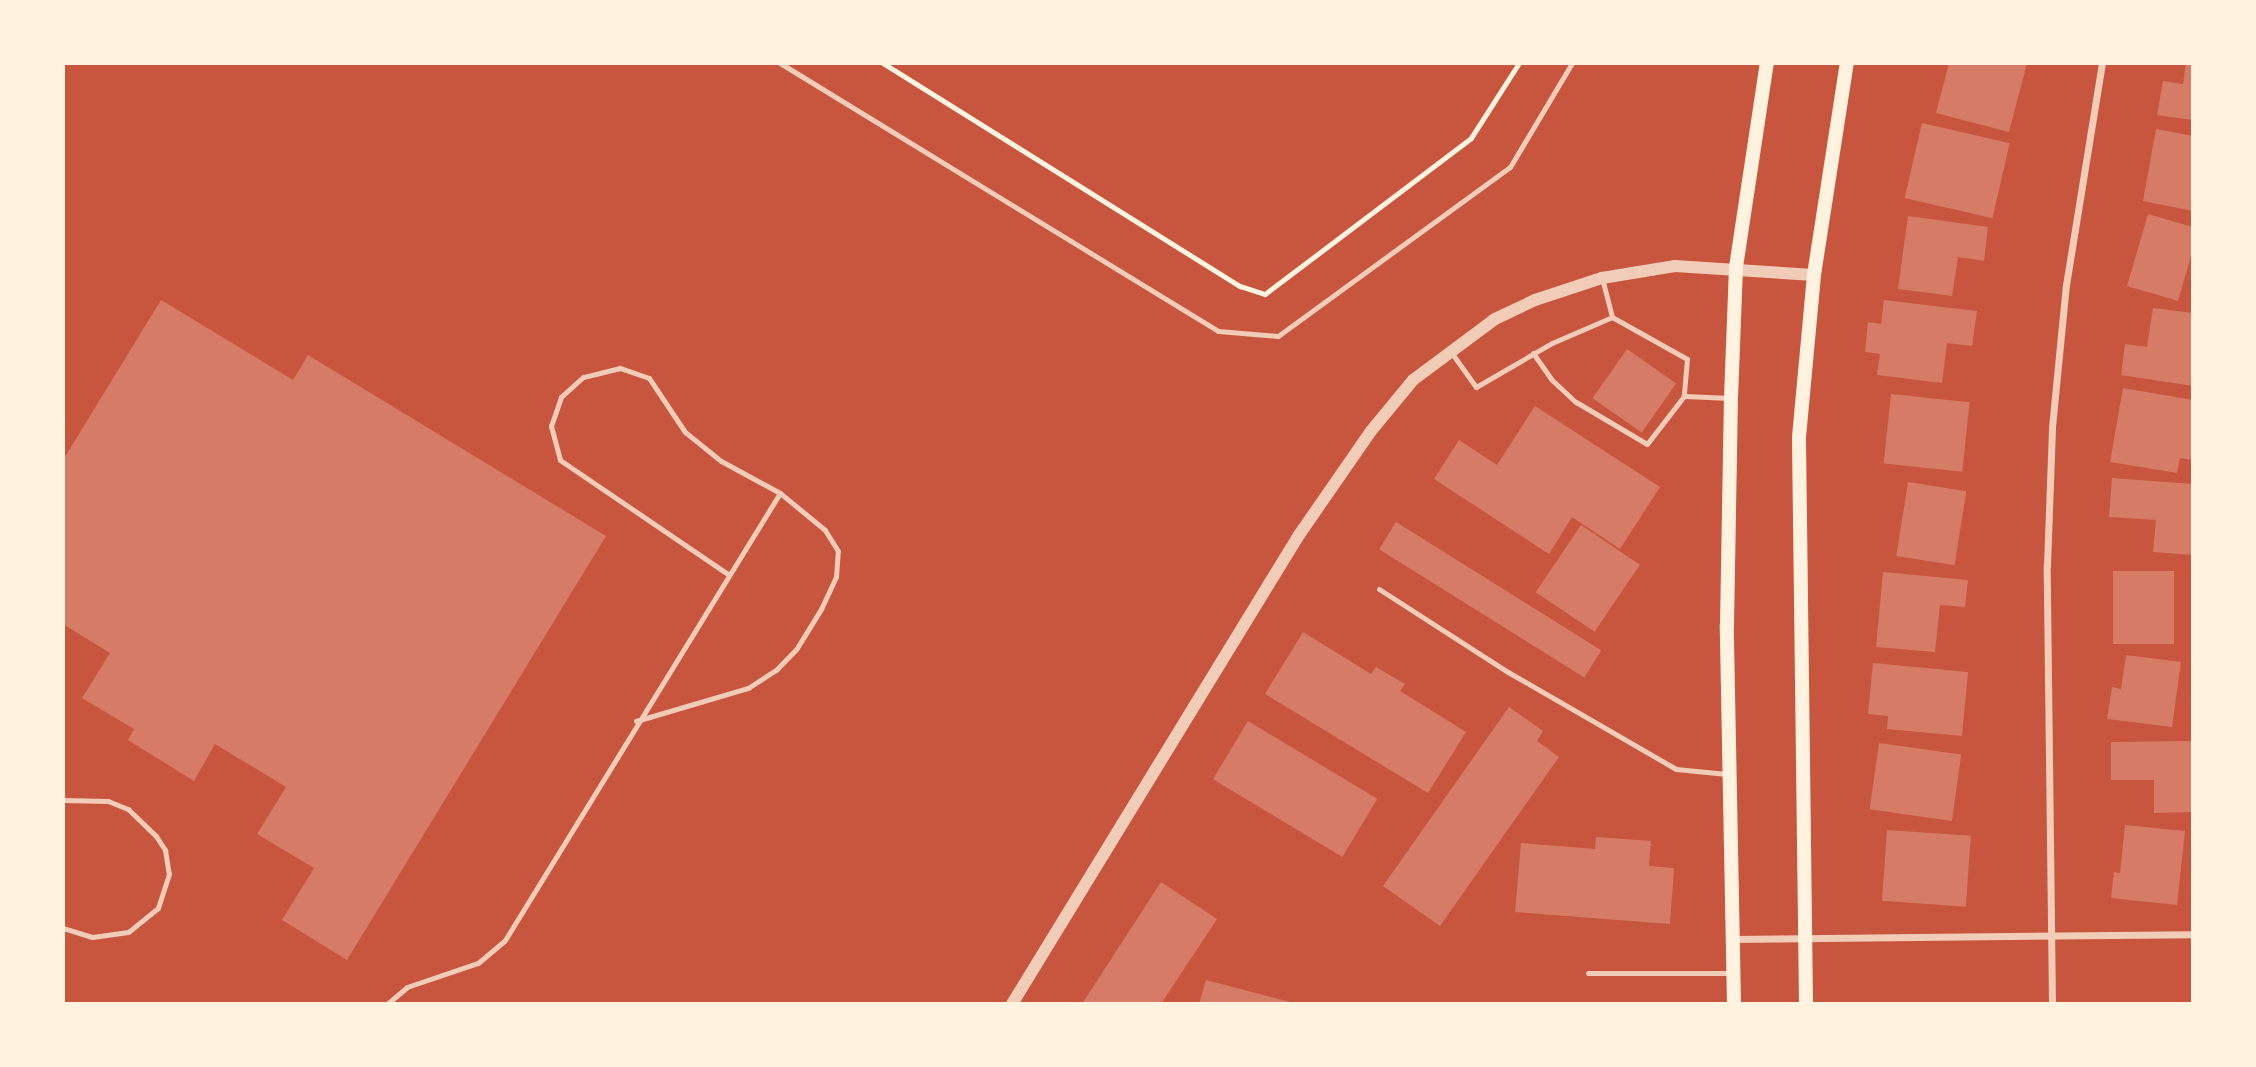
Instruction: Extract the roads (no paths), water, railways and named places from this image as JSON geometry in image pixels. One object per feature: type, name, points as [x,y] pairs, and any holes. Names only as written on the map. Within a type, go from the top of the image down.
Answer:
[{"type":"main road","points":[[1734,1004],[1728,774],[1731,398],[1736,267],[1767,63]]},
{"type":"main road","points":[[1806,1004],[1799,437],[1814,275],[1847,63]]},
{"type":"street","points":[[2052,1004],[2047,565],[2052,427],[2066,285],[2102,63]]},
{"type":"street","points":[[1012,1004],[1299,536],[1371,431],[1413,380],[1495,319],[1535,300],[1602,278],[1675,266],[1736,267],[1814,275]]},
{"type":"street","points":[[1733,939],[2193,934]]},
{"type":"lane","points":[[780,63],[1218,331],[1278,335],[1510,167],[1572,63]]},
{"type":"lane","points":[[1533,353],[1552,380],[1576,402],[1647,444],[1684,396],[1687,359],[1612,317],[1602,278]]},
{"type":"lane","points":[[1450,350],[1476,387],[1533,353],[1612,317]]},
{"type":"lane","points":[[636,721],[748,688],[776,670],[815,619],[836,577],[838,551],[825,530],[780,493],[721,461],[685,432],[649,378],[620,368],[583,377],[561,397],[551,426],[560,460],[728,574]]},
{"type":"lane","points":[[1684,396],[1731,398]]},
{"type":"lane","points":[[387,1004],[407,987],[478,963],[505,940],[636,721],[780,493]]},
{"type":"lane","points":[[1379,589],[1508,672],[1676,769],[1728,774]]},
{"type":"lane","points":[[63,800],[108,801],[128,810],[156,835],[165,850],[169,874],[158,908],[128,932],[92,937],[63,928]]},
{"type":"lane","points":[[1588,973],[1733,973]]}]
